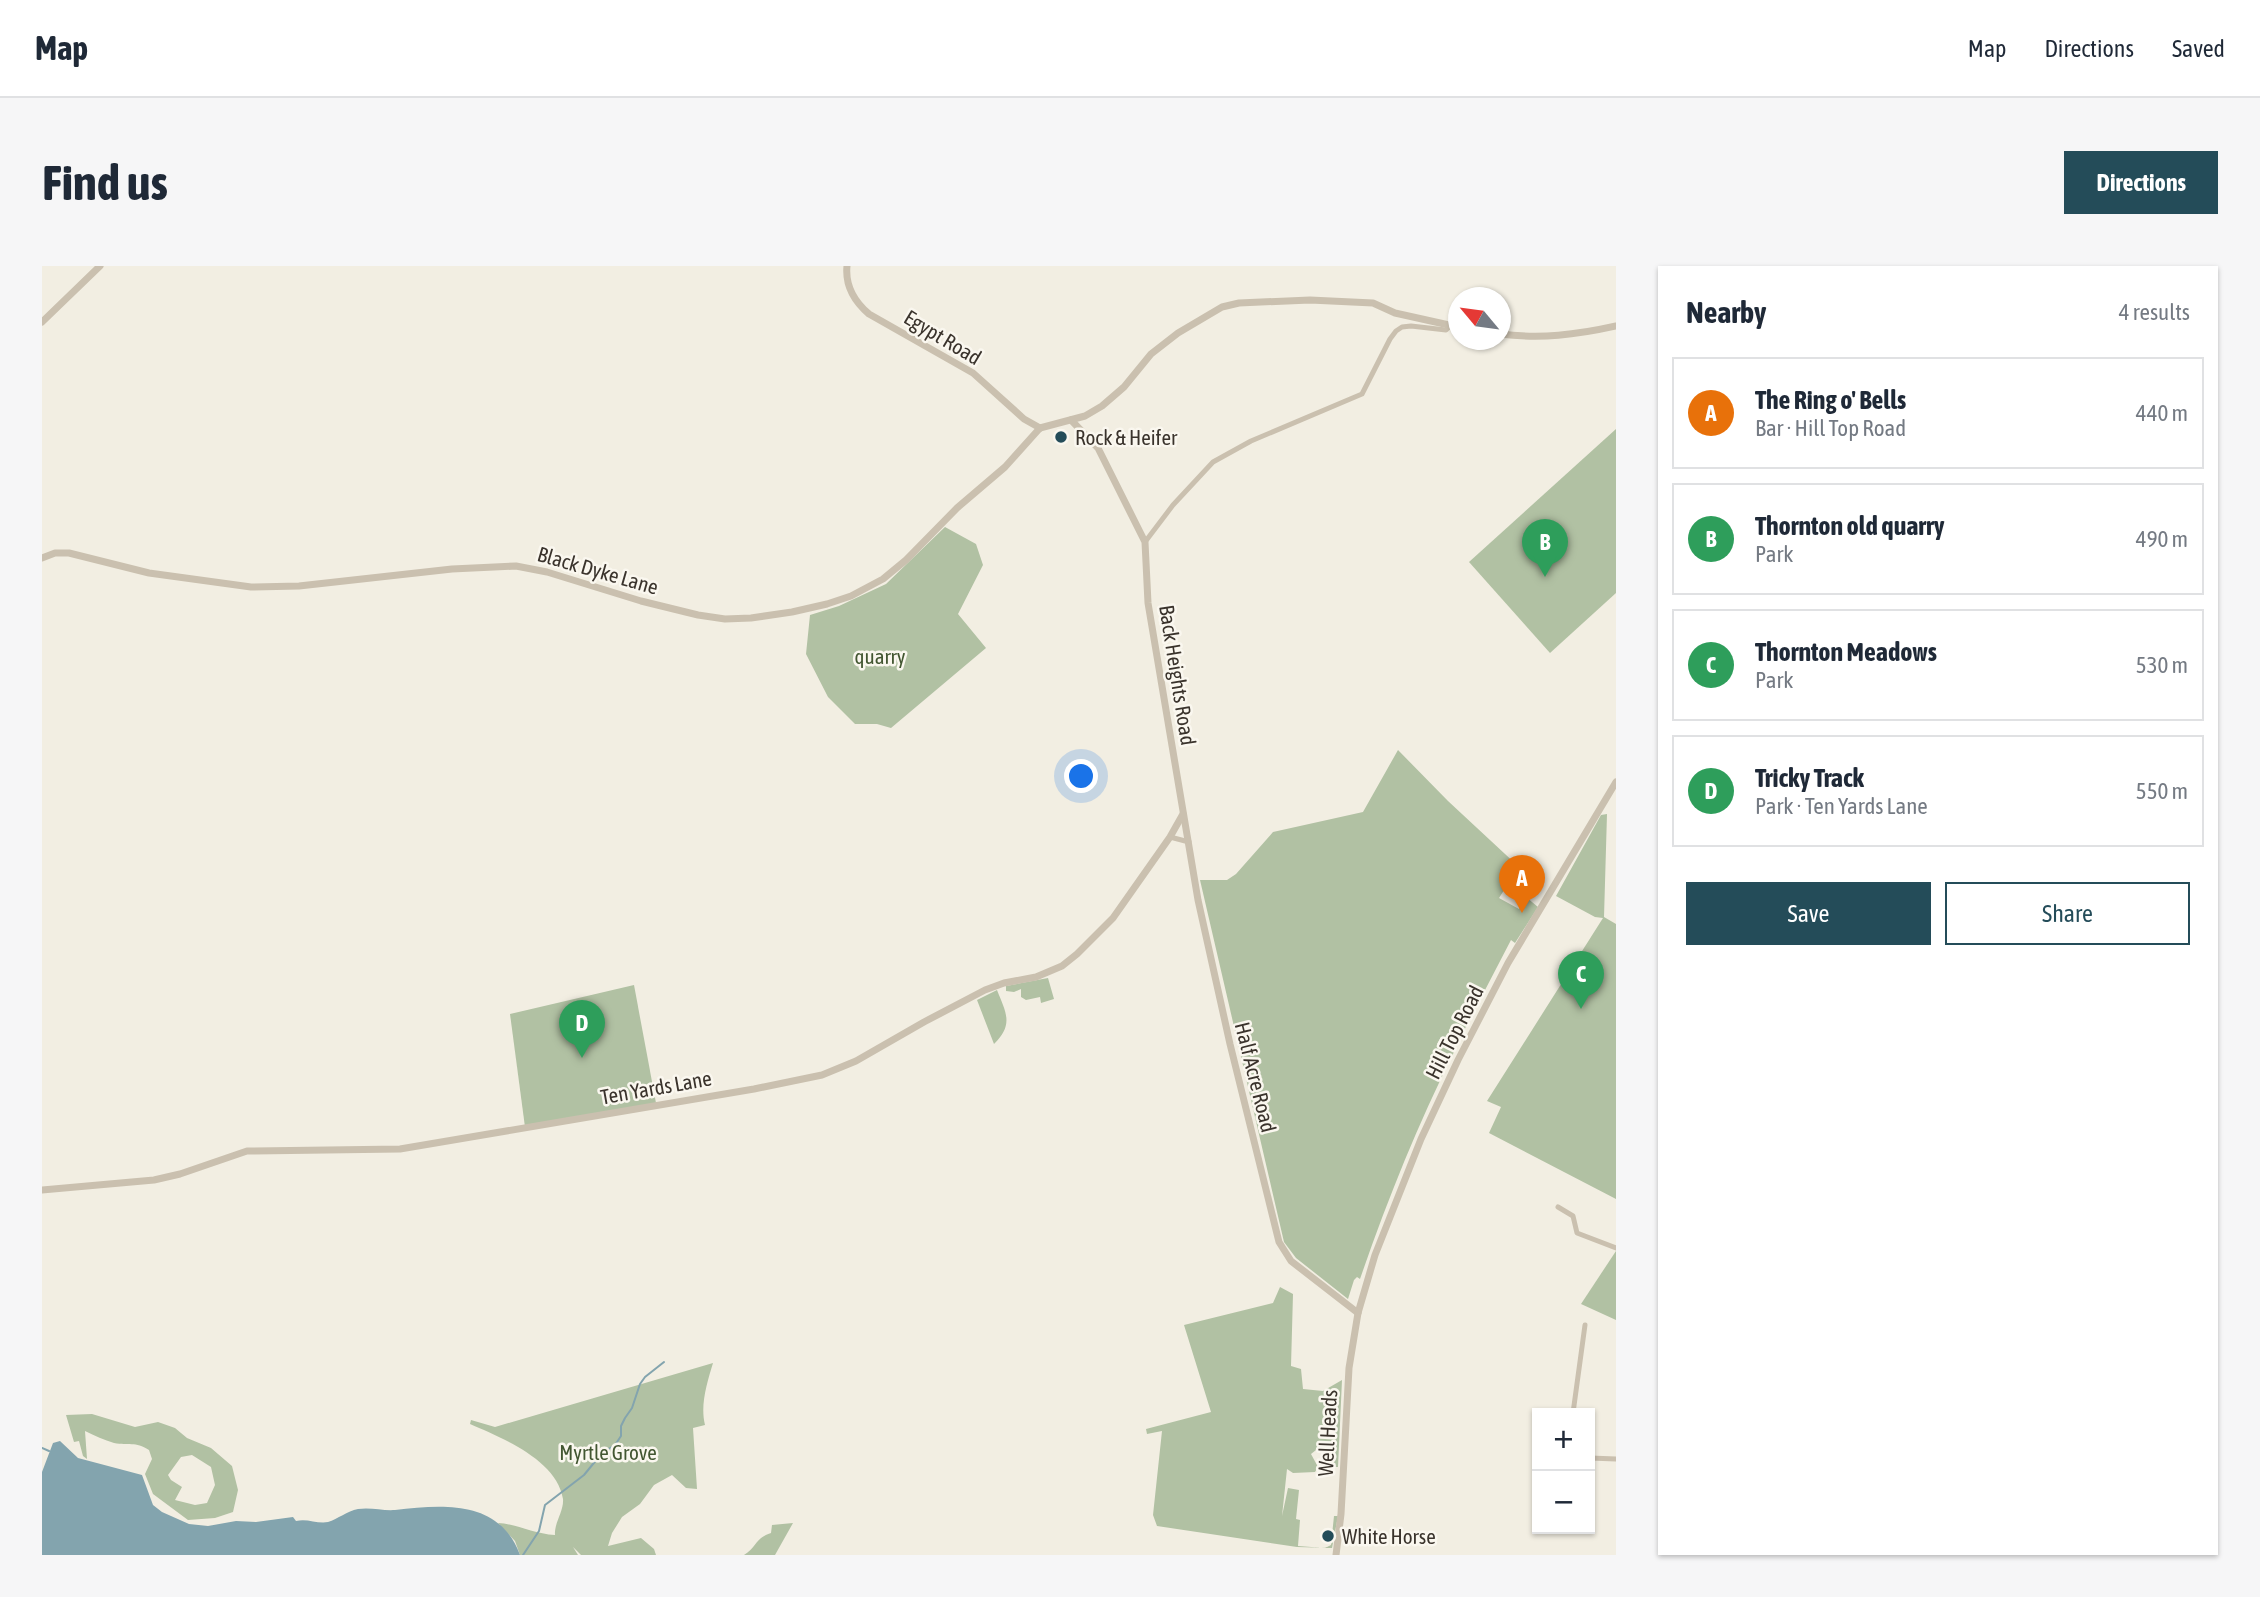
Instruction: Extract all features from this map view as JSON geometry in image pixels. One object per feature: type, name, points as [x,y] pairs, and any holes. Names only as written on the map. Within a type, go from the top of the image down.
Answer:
[{"type":"street","points":[[42,322],[100,266]]},
{"type":"street","name":"Egypt Road","points":[[847,266],[848,284],[852,294],[869,314],[972,373],[1024,419],[1040,428]]},
{"type":"street","points":[[1040,428],[1085,416],[1102,406],[1124,387],[1150,354],[1178,332],[1222,307],[1258,300],[1373,303],[1395,313],[1448,326]]},
{"type":"street","points":[[1071,420],[1098,448],[1145,542],[1172,505],[1213,462],[1251,441],[1362,394],[1396,331],[1411,326],[1448,329]]},
{"type":"street","points":[[1511,335],[1547,338],[1616,326]]},
{"type":"street","name":"Black Dyke Lane","points":[[42,558],[55,553],[69,553],[149,573],[251,587],[299,586],[452,569],[516,566],[547,572],[641,601],[698,615],[725,619],[751,618],[827,604],[883,579],[906,560],[957,508],[1005,467],[1040,428]]},
{"type":"street","name":"Back Heights Road","points":[[1145,542],[1147,603],[1183,814]]},
{"type":"street","name":"Hill Top Road","points":[[1357,1314],[1374,1255],[1387,1222],[1421,1139],[1458,1060],[1508,963],[1616,782]]},
{"type":"street","name":"Ten Yards Lane","points":[[42,1191],[154,1180],[247,1152],[400,1149],[822,1075],[856,1061],[924,1021],[985,990],[1036,977],[1062,965],[1113,918],[1183,814]]},
{"type":"street","name":"Half Acre Road","points":[[1183,814],[1207,941],[1279,1242],[1291,1261],[1357,1314]]},
{"type":"street","points":[[1170,837],[1189,842]]},
{"type":"street","points":[[1558,1207],[1573,1216],[1577,1233],[1616,1248]]},
{"type":"street","name":"Well Heads","points":[[1336,1555],[1341,1514],[1347,1387],[1357,1314]]},
{"type":"street","points":[[1574,1408],[1585,1325]]},
{"type":"street","points":[[1595,1458],[1616,1460]]},
{"type":"green space","points":[[1616,429],[1616,593],[1550,653],[1469,562]]},
{"type":"green space","name":"quarry","points":[[945,527],[976,544],[983,565],[958,614],[986,648],[891,728],[877,724],[855,724],[828,697],[806,654],[810,615],[839,606],[886,584]]},
{"type":"green space","points":[[1398,750],[1519,867],[1499,898],[1519,909],[1526,897],[1538,907],[1515,943],[1511,940],[1457,1044],[1441,1037],[1437,1044],[1454,1052],[1403,1164],[1360,1279],[1357,1277],[1354,1280],[1348,1299],[1296,1258],[1284,1242],[1200,880],[1227,880],[1236,874],[1273,832],[1363,812]]},
{"type":"green space","points":[[1607,814],[1604,917],[1616,924],[1616,1199],[1489,1133],[1501,1107],[1487,1101],[1603,918],[1595,917],[1556,896],[1601,815]]},
{"type":"green space","points":[[1048,978],[1054,999],[1041,1003],[1040,997],[1026,1000],[1021,997],[1021,989],[1006,991],[1006,986]]},
{"type":"green space","points":[[634,985],[656,1103],[525,1127],[510,1014]]},
{"type":"green space","points":[[997,990],[1005,1012],[1006,1024],[994,1044],[977,1000]]},
{"type":"green space","points":[[1616,1251],[1616,1320],[1581,1304]]},
{"type":"green space","points":[[1280,1287],[1293,1294],[1291,1366],[1301,1369],[1303,1389],[1323,1391],[1342,1380],[1338,1467],[1329,1463],[1321,1450],[1316,1450],[1311,1454],[1318,1467],[1315,1472],[1293,1473],[1287,1469],[1282,1516],[1288,1488],[1299,1490],[1296,1519],[1300,1520],[1298,1546],[1321,1548],[1297,1547],[1157,1526],[1153,1515],[1162,1431],[1147,1434],[1146,1429],[1211,1412],[1184,1325],[1273,1303]]},
{"type":"green space","name":"Myrtle Grove","points":[[713,1363],[704,1402],[705,1425],[693,1428],[697,1489],[686,1488],[672,1475],[654,1485],[640,1504],[622,1517],[608,1546],[641,1538],[654,1549],[656,1555],[581,1555],[573,1547],[578,1555],[520,1555],[515,1541],[498,1523],[555,1535],[563,1504],[559,1485],[539,1462],[526,1452],[470,1424],[471,1420],[495,1427]]},
{"type":"green space","points":[[92,1414],[135,1427],[158,1422],[175,1428],[187,1438],[211,1448],[232,1466],[238,1490],[233,1512],[215,1518],[188,1520],[153,1494],[145,1474],[152,1459],[149,1450],[136,1445],[114,1443],[85,1431],[87,1459],[83,1456],[79,1441],[74,1442],[66,1415]],"holes":[[[192,1455],[211,1467],[215,1485],[207,1503],[195,1505],[175,1500],[182,1487],[168,1475],[181,1457]]]},
{"type":"green space","points":[[1334,1516],[1338,1516],[1332,1548],[1325,1548],[1331,1545]]},
{"type":"green space","points":[[793,1523],[775,1555],[744,1555],[762,1537],[771,1533],[772,1525]]},
{"type":"water","points":[[60,1441],[78,1458],[142,1475],[153,1505],[189,1524],[208,1526],[293,1517],[296,1521],[324,1522],[358,1509],[451,1507],[485,1515],[499,1524],[511,1537],[520,1555],[42,1555],[42,1472],[53,1443]]},
{"type":"waterway","points":[[523,1555],[539,1531],[545,1505],[584,1475],[602,1453],[615,1445],[621,1436],[621,1426],[632,1408],[640,1384],[664,1362]]},
{"type":"waterway","points":[[42,1448],[49,1451]]},
{"type":"place","name":"Rock & Heifer","points":[[1061,437]]},
{"type":"place","name":"Thornton old quarry","points":[[1545,577]]},
{"type":"place","name":"The Ring o' Bells","points":[[1522,913]]},
{"type":"place","name":"Thornton Meadows","points":[[1581,1009]]},
{"type":"place","name":"Tricky Track","points":[[582,1058]]},
{"type":"place","name":"White Horse","points":[[1328,1536]]}]
